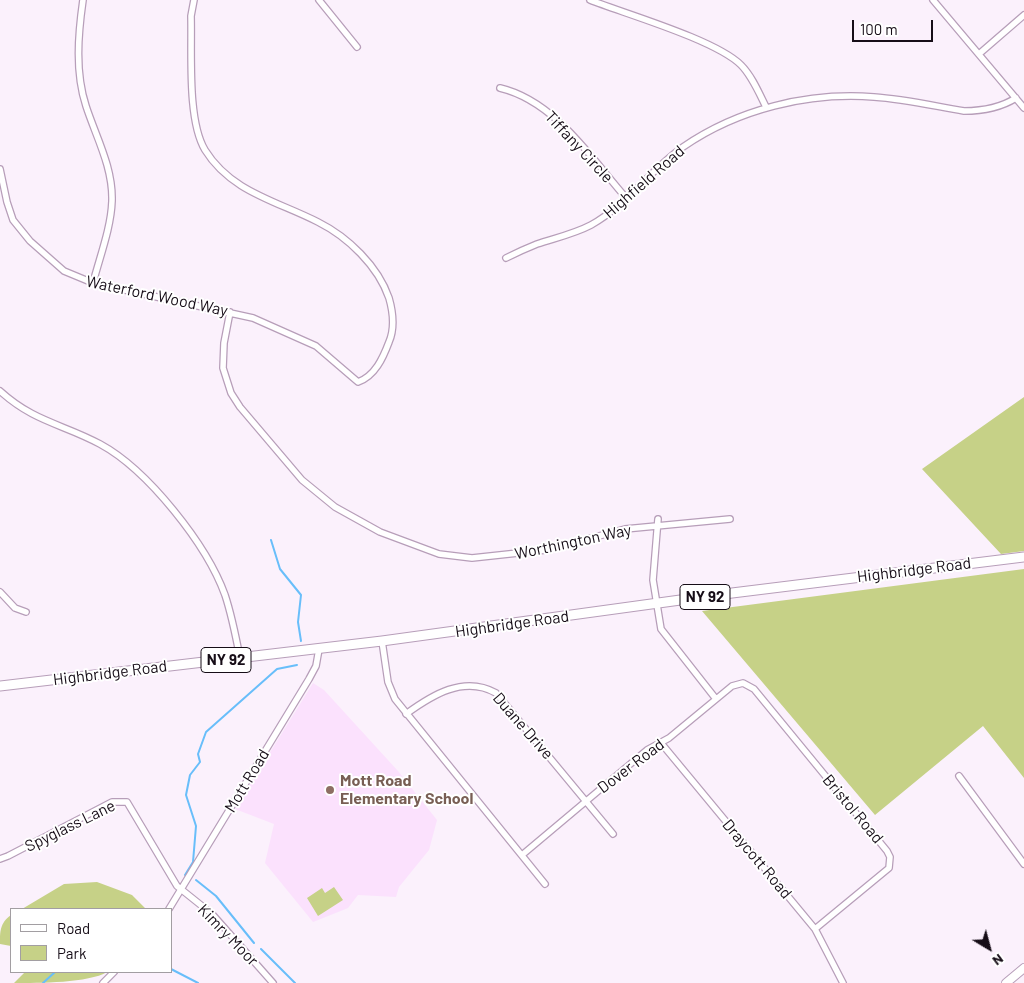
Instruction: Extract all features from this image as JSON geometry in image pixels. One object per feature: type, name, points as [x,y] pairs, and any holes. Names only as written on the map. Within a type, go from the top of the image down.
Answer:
[{"type":"highway","name":"Highbridge Road","points":[[0,686],[319,649],[657,603],[1024,557]]},
{"type":"main road","points":[[1006,983],[1024,968]]},
{"type":"street","points":[[83,0],[78,45],[79,72],[85,104],[105,157],[112,200],[110,219],[93,283]]},
{"type":"street","name":"Waterford Wood Way","points":[[0,169],[7,202],[14,220],[30,241],[64,271],[93,283],[230,312],[278,328],[316,346],[358,382],[366,379],[382,360],[393,334],[392,308],[384,284],[367,261],[346,241],[320,222],[243,188],[223,173],[205,150],[196,127],[191,16],[194,0]]},
{"type":"street","points":[[319,0],[357,48]]},
{"type":"street","points":[[590,0],[689,37],[728,54],[746,71],[766,107]]},
{"type":"street","points":[[933,0],[1024,108]]},
{"type":"street","points":[[979,54],[1024,15]]},
{"type":"street","name":"Tiffany Circle","points":[[500,88],[518,95],[549,112],[627,199]]},
{"type":"street","name":"Highfield Road","points":[[506,258],[591,225],[627,199],[661,164],[684,147],[703,135],[766,107],[805,99],[872,97],[964,111],[979,111],[1001,106],[1016,98]]},
{"type":"street","name":"Worthington Way","points":[[230,312],[223,368],[231,393],[276,452],[322,498],[355,520],[423,549],[454,557],[472,558],[546,550],[608,532],[730,519]]},
{"type":"street","points":[[0,391],[28,413],[103,445],[139,472],[150,484],[206,556],[216,576],[232,620],[240,658]]},
{"type":"street","points":[[658,519],[653,580],[661,629],[668,641],[716,699]]},
{"type":"street","points":[[0,592],[15,608],[26,612]]},
{"type":"street","points":[[382,641],[390,691],[406,714],[545,884]]},
{"type":"street","name":"Mott Road","points":[[170,908],[309,679],[316,666],[319,649]]},
{"type":"street","name":"Dover Road","points":[[522,855],[647,750],[661,742],[732,686],[743,683]]},
{"type":"street","name":"Bristol Road","points":[[743,683],[754,690],[890,857],[889,868],[815,929]]},
{"type":"street","name":"Duane Drive","points":[[406,714],[440,692],[467,686],[489,689],[504,700],[614,834]]},
{"type":"street","name":"Draycott Road","points":[[661,742],[815,929],[843,983]]},
{"type":"street","points":[[959,776],[1024,864]]},
{"type":"street","name":"Spyglass Lane","points":[[0,859],[119,801],[127,802],[172,880],[181,891]]},
{"type":"street","name":"Kimry Moor","points":[[181,891],[212,914],[273,983]]},
{"type":"street","points":[[103,983],[113,973]]},
{"type":"shaded area","name":"Mott Road Elementary School","points":[[313,683],[324,690],[398,771],[437,820],[429,850],[399,887],[396,897],[358,895],[348,908],[313,922],[265,863],[274,824],[235,809]]},
{"type":"green space","points":[[1024,397],[1024,551],[1001,554],[922,469]]},
{"type":"green space","points":[[1024,569],[1024,778],[983,726],[875,815],[702,611]]},
{"type":"green space","points":[[97,882],[132,895],[145,908],[24,908],[64,884]]},
{"type":"green space","points":[[334,887],[343,900],[318,916],[307,898],[322,888],[325,893]]},
{"type":"green space","points":[[10,916],[10,946],[0,944],[1,928]]},
{"type":"green space","points":[[24,973],[105,973],[99,976],[76,980],[14,983]]},
{"type":"waterway","points":[[271,540],[280,569],[301,595],[298,622],[301,641]]},
{"type":"waterway","points":[[185,875],[193,862],[196,826],[186,795],[190,775],[200,762],[198,754],[206,732],[277,669],[297,665]]},
{"type":"waterway","points":[[196,880],[216,896],[254,943]]},
{"type":"waterway","points":[[261,949],[295,983]]},
{"type":"waterway","points":[[172,970],[198,983]]},
{"type":"waterway","points":[[43,983],[54,973]]},
{"type":"place","name":"Mott Road Elementary School","points":[[330,790]]}]
